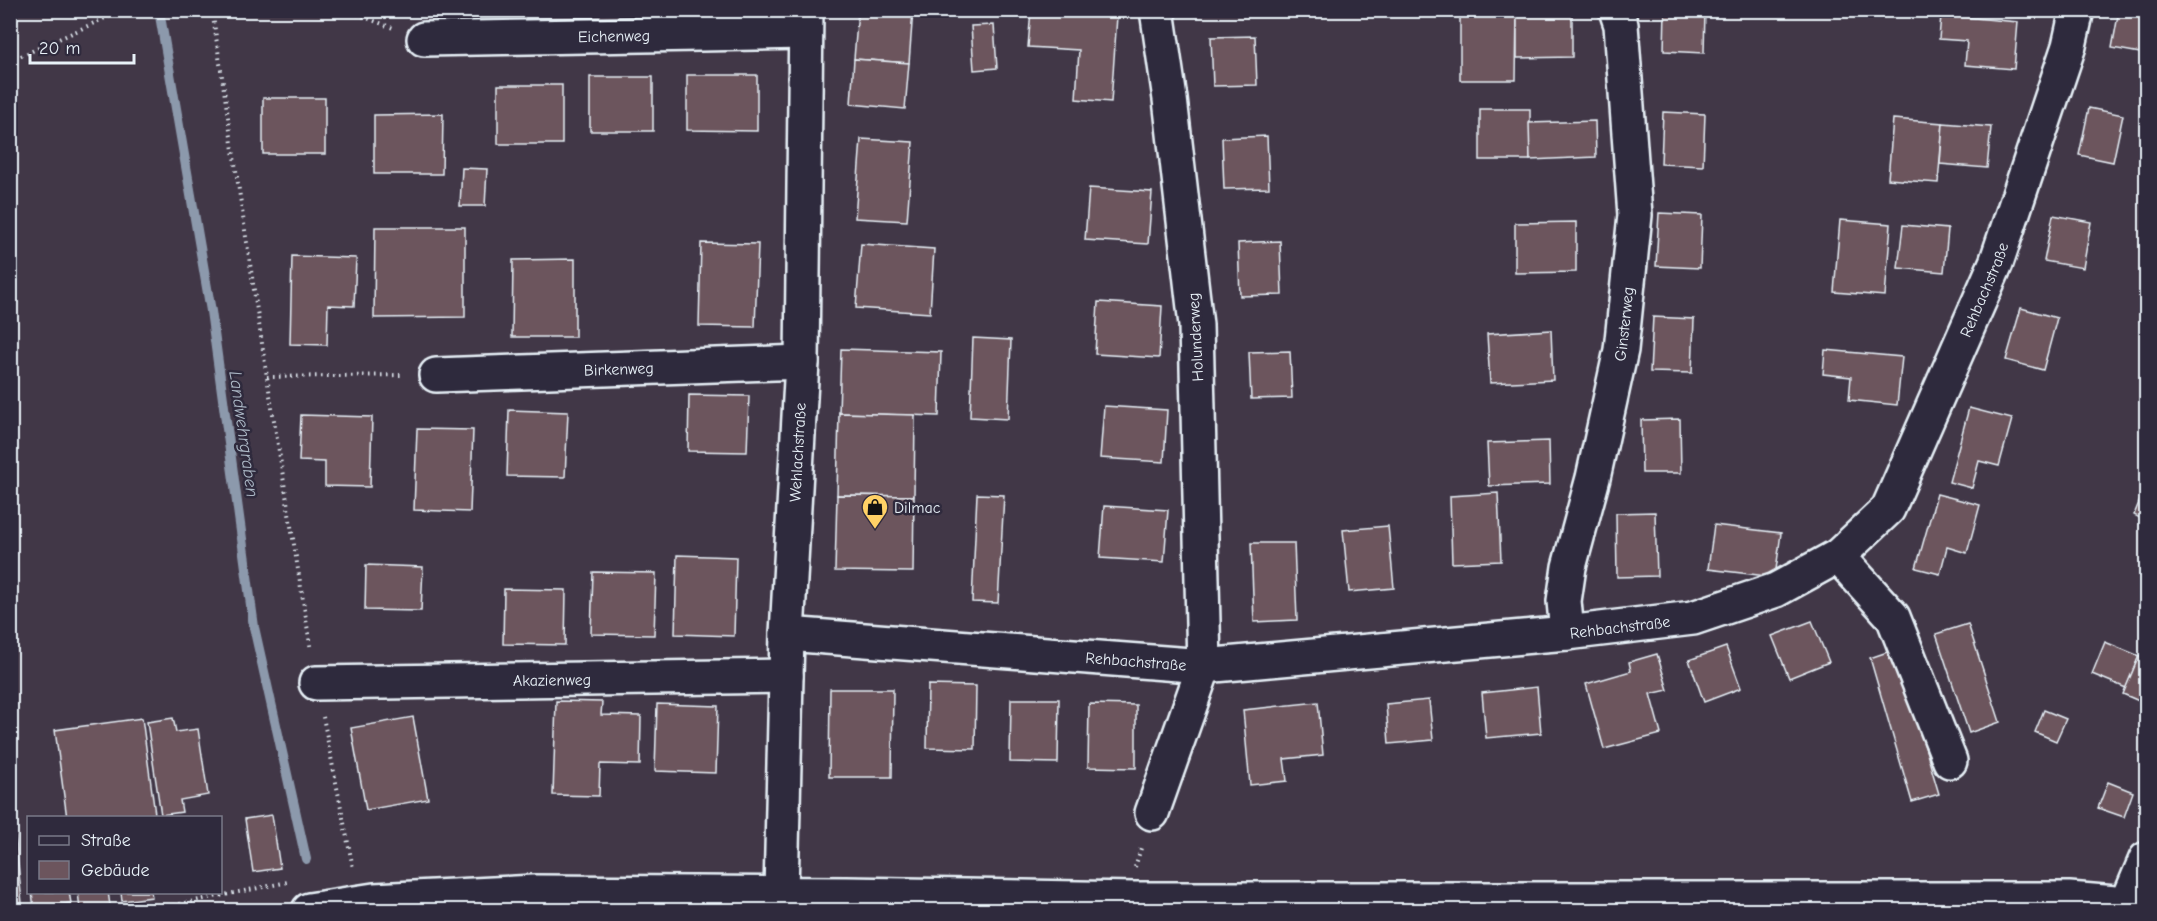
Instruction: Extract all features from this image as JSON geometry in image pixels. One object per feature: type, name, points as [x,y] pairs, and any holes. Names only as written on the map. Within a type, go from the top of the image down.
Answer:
[{"type":"street","name":"Holunderweg","points":[[1157,10],[1170,99],[1196,325],[1204,666]]},
{"type":"street","name":"Ginsterweg","points":[[1567,633],[1564,601],[1569,567],[1593,478],[1621,350],[1635,214],[1622,25],[1616,10]]},
{"type":"street","name":"Rehbachstraße","points":[[787,634],[1204,666],[1567,633],[1693,618],[1776,591],[1838,556],[1888,509],[1991,274],[2069,46],[2077,10]]},
{"type":"street","name":"Eichenweg","points":[[424,39],[806,21]]},
{"type":"street","name":"Wehlachstraße","points":[[781,893],[787,634],[802,362],[806,21]]},
{"type":"street","name":"Birkenweg","points":[[436,375],[802,362]]},
{"type":"street","points":[[1838,556],[1893,617],[1950,761]]},
{"type":"street","points":[[1152,813],[1204,666]]},
{"type":"street","name":"Akazienweg","points":[[316,683],[786,675]]},
{"type":"street","points":[[329,909],[374,900],[534,892],[781,893],[1135,899],[2069,899],[2137,906],[2146,859]]},
{"type":"path","points":[[10,62],[123,10]]},
{"type":"path","points":[[212,10],[267,378],[316,683],[353,868]]},
{"type":"path","points":[[346,10],[424,39]]},
{"type":"path","points":[[267,378],[436,375]]},
{"type":"path","points":[[1135,899],[1135,865],[1152,813]]},
{"type":"path","points":[[342,871],[363,867]]},
{"type":"path","points":[[150,910],[297,880]]},
{"type":"building","points":[[858,10],[913,10],[909,63],[854,59]]},
{"type":"building","points":[[1031,10],[1117,16],[1111,102],[1076,99],[1079,50],[1028,47]]},
{"type":"building","points":[[1460,10],[1517,10],[1516,80],[1460,80]]},
{"type":"building","points":[[1517,10],[1572,10],[1572,57],[1517,58]]},
{"type":"building","points":[[1665,10],[1705,10],[1704,53],[1664,51]]},
{"type":"building","points":[[2119,10],[2146,10],[2146,54],[2112,48]]},
{"type":"building","points":[[1941,15],[2018,22],[2014,69],[1965,65],[1967,41],[1939,39]]},
{"type":"building","points":[[994,25],[997,68],[974,70],[971,26]]},
{"type":"building","points":[[1255,36],[1257,85],[1213,86],[1211,37]]},
{"type":"building","points":[[854,59],[909,63],[905,109],[851,104]]},
{"type":"building","points":[[687,75],[757,75],[757,131],[687,130]]},
{"type":"building","points":[[590,77],[653,77],[653,131],[590,131]]},
{"type":"building","points":[[498,85],[562,85],[562,144],[498,144]]},
{"type":"building","points":[[263,98],[325,98],[325,154],[263,154]]},
{"type":"building","points":[[2089,108],[2123,115],[2113,162],[2079,155]]},
{"type":"building","points":[[1480,109],[1530,109],[1530,160],[1480,160]]},
{"type":"building","points":[[1663,112],[1705,114],[1703,166],[1661,164]]},
{"type":"building","points":[[443,114],[442,174],[374,174],[374,115]]},
{"type":"building","points":[[1893,119],[1943,123],[1938,183],[1888,179]]},
{"type":"building","points":[[1595,121],[1596,157],[1530,160],[1529,123]]},
{"type":"building","points":[[1943,123],[1991,127],[1987,168],[1940,164]]},
{"type":"building","points":[[1267,136],[1269,188],[1224,189],[1222,138]]},
{"type":"building","points":[[861,139],[913,142],[907,221],[855,218]]},
{"type":"building","points":[[462,168],[487,169],[485,206],[460,206]]},
{"type":"building","points":[[1089,188],[1152,192],[1148,244],[1085,240]]},
{"type":"building","points":[[1659,213],[1702,215],[1700,268],[1656,266]]},
{"type":"building","points":[[2053,215],[2091,222],[2083,268],[2044,261]]},
{"type":"building","points":[[1840,220],[1891,224],[1885,296],[1834,292]]},
{"type":"building","points":[[1576,222],[1576,272],[1515,273],[1515,223]]},
{"type":"building","points":[[1903,225],[1948,229],[1944,272],[1898,268]]},
{"type":"building","points":[[375,227],[465,227],[465,317],[374,318]]},
{"type":"building","points":[[1280,241],[1282,295],[1240,296],[1238,243]]},
{"type":"building","points":[[701,243],[758,244],[755,327],[699,326]]},
{"type":"building","points":[[861,244],[934,249],[930,313],[856,308]]},
{"type":"building","points":[[292,256],[356,258],[354,306],[328,305],[327,345],[290,344]]},
{"type":"building","points":[[575,259],[575,337],[512,337],[513,260]]},
{"type":"building","points":[[1098,302],[1162,306],[1159,358],[1095,354]]},
{"type":"building","points":[[2021,308],[2057,318],[2043,370],[2006,360]]},
{"type":"building","points":[[1653,317],[1694,319],[1692,373],[1650,372]]},
{"type":"building","points":[[1551,330],[1553,380],[1490,383],[1487,334]]},
{"type":"building","points":[[973,338],[1011,340],[1008,419],[970,417]]},
{"type":"building","points":[[841,349],[941,352],[939,416],[839,413]]},
{"type":"building","points":[[1825,350],[1902,357],[1897,405],[1849,400],[1851,377],[1823,374]]},
{"type":"building","points":[[1290,351],[1292,398],[1251,399],[1249,352]]},
{"type":"building","points":[[689,395],[749,396],[747,452],[688,451]]},
{"type":"building","points":[[1104,406],[1167,410],[1164,462],[1100,458]]},
{"type":"building","points":[[1969,408],[2012,419],[1999,466],[1979,461],[1972,488],[1949,482]]},
{"type":"building","points":[[509,410],[568,412],[565,477],[507,476]]},
{"type":"building","points":[[839,413],[915,415],[914,496],[837,495]]},
{"type":"building","points":[[301,415],[372,417],[370,487],[325,486],[325,462],[299,461]]},
{"type":"building","points":[[1680,419],[1681,473],[1642,473],[1641,420]]},
{"type":"building","points":[[417,429],[473,430],[470,512],[414,510]]},
{"type":"building","points":[[1549,441],[1550,484],[1489,486],[1487,443]]},
{"type":"building","points":[[2146,485],[2146,521],[2134,515]]},
{"type":"building","points":[[1498,493],[1501,561],[1452,563],[1450,496]]},
{"type":"building","points":[[977,494],[1004,495],[998,603],[972,602]]},
{"type":"building","points":[[1937,494],[1980,505],[1967,553],[1947,547],[1940,574],[1916,568]]},
{"type":"building","points":[[837,495],[914,496],[913,572],[835,571]]},
{"type":"building","points":[[1104,506],[1168,510],[1164,562],[1100,558]]},
{"type":"building","points":[[1655,512],[1657,576],[1617,577],[1616,513]]},
{"type":"building","points":[[1714,525],[1781,533],[1775,577],[1708,569]]},
{"type":"building","points":[[1388,526],[1394,588],[1349,592],[1343,530]]},
{"type":"building","points":[[1251,543],[1294,543],[1297,620],[1254,622]]},
{"type":"building","points":[[677,555],[736,557],[734,636],[675,634]]},
{"type":"building","points":[[366,565],[423,567],[421,611],[365,610]]},
{"type":"building","points":[[593,572],[656,573],[654,635],[591,634]]},
{"type":"building","points":[[504,589],[566,590],[565,645],[503,644]]},
{"type":"building","points":[[1812,621],[1829,662],[1789,678],[1772,636]]},
{"type":"building","points":[[1968,624],[2000,722],[1969,733],[1936,634]]},
{"type":"building","points":[[2105,642],[2139,656],[2126,688],[2092,674]]},
{"type":"building","points":[[1726,647],[1741,688],[1704,702],[1689,660]]},
{"type":"building","points":[[1896,649],[1939,794],[1912,802],[1870,658]]},
{"type":"building","points":[[1657,654],[1668,690],[1650,694],[1661,734],[1604,749],[1586,684],[1631,671],[1629,662]]},
{"type":"building","points":[[2139,656],[2146,660],[2146,704],[2123,694]]},
{"type":"building","points":[[928,685],[976,686],[975,749],[927,748]]},
{"type":"building","points":[[1537,687],[1541,733],[1486,738],[1482,693]]},
{"type":"building","points":[[830,689],[893,689],[892,777],[829,777]]},
{"type":"building","points":[[1011,699],[1059,699],[1058,763],[1010,762]]},
{"type":"building","points":[[1429,700],[1433,740],[1389,744],[1386,704]]},
{"type":"building","points":[[556,701],[602,702],[601,715],[641,716],[640,765],[600,764],[599,796],[553,795]]},
{"type":"building","points":[[1318,702],[1323,755],[1284,759],[1287,781],[1250,785],[1243,710]]},
{"type":"building","points":[[657,704],[718,706],[716,773],[655,771]]},
{"type":"building","points":[[1089,704],[1136,705],[1136,768],[1088,767]]},
{"type":"building","points":[[2044,710],[2066,719],[2056,741],[2035,732]]},
{"type":"building","points":[[413,717],[428,799],[366,810],[351,728]]},
{"type":"building","points":[[142,718],[155,814],[67,816],[55,730]]},
{"type":"building","points":[[173,718],[176,732],[198,729],[208,795],[180,800],[182,812],[161,815],[147,722]]},
{"type":"building","points":[[2108,782],[2133,792],[2124,817],[2098,808]]},
{"type":"building","points":[[272,815],[280,868],[253,872],[245,819]]},
{"type":"building","points":[[10,833],[15,833],[22,903],[10,904]]},
{"type":"building","points":[[32,894],[69,894],[71,903],[34,908]]},
{"type":"building","points":[[78,894],[108,894],[110,905],[80,909]]},
{"type":"building","points":[[121,894],[151,894],[152,897],[122,901]]},
{"type":"waterway","name":"Landwehrgraben","points":[[159,10],[211,311],[254,627],[306,859]]},
{"type":"place","name":"Dilmac","points":[[875,530]]}]
